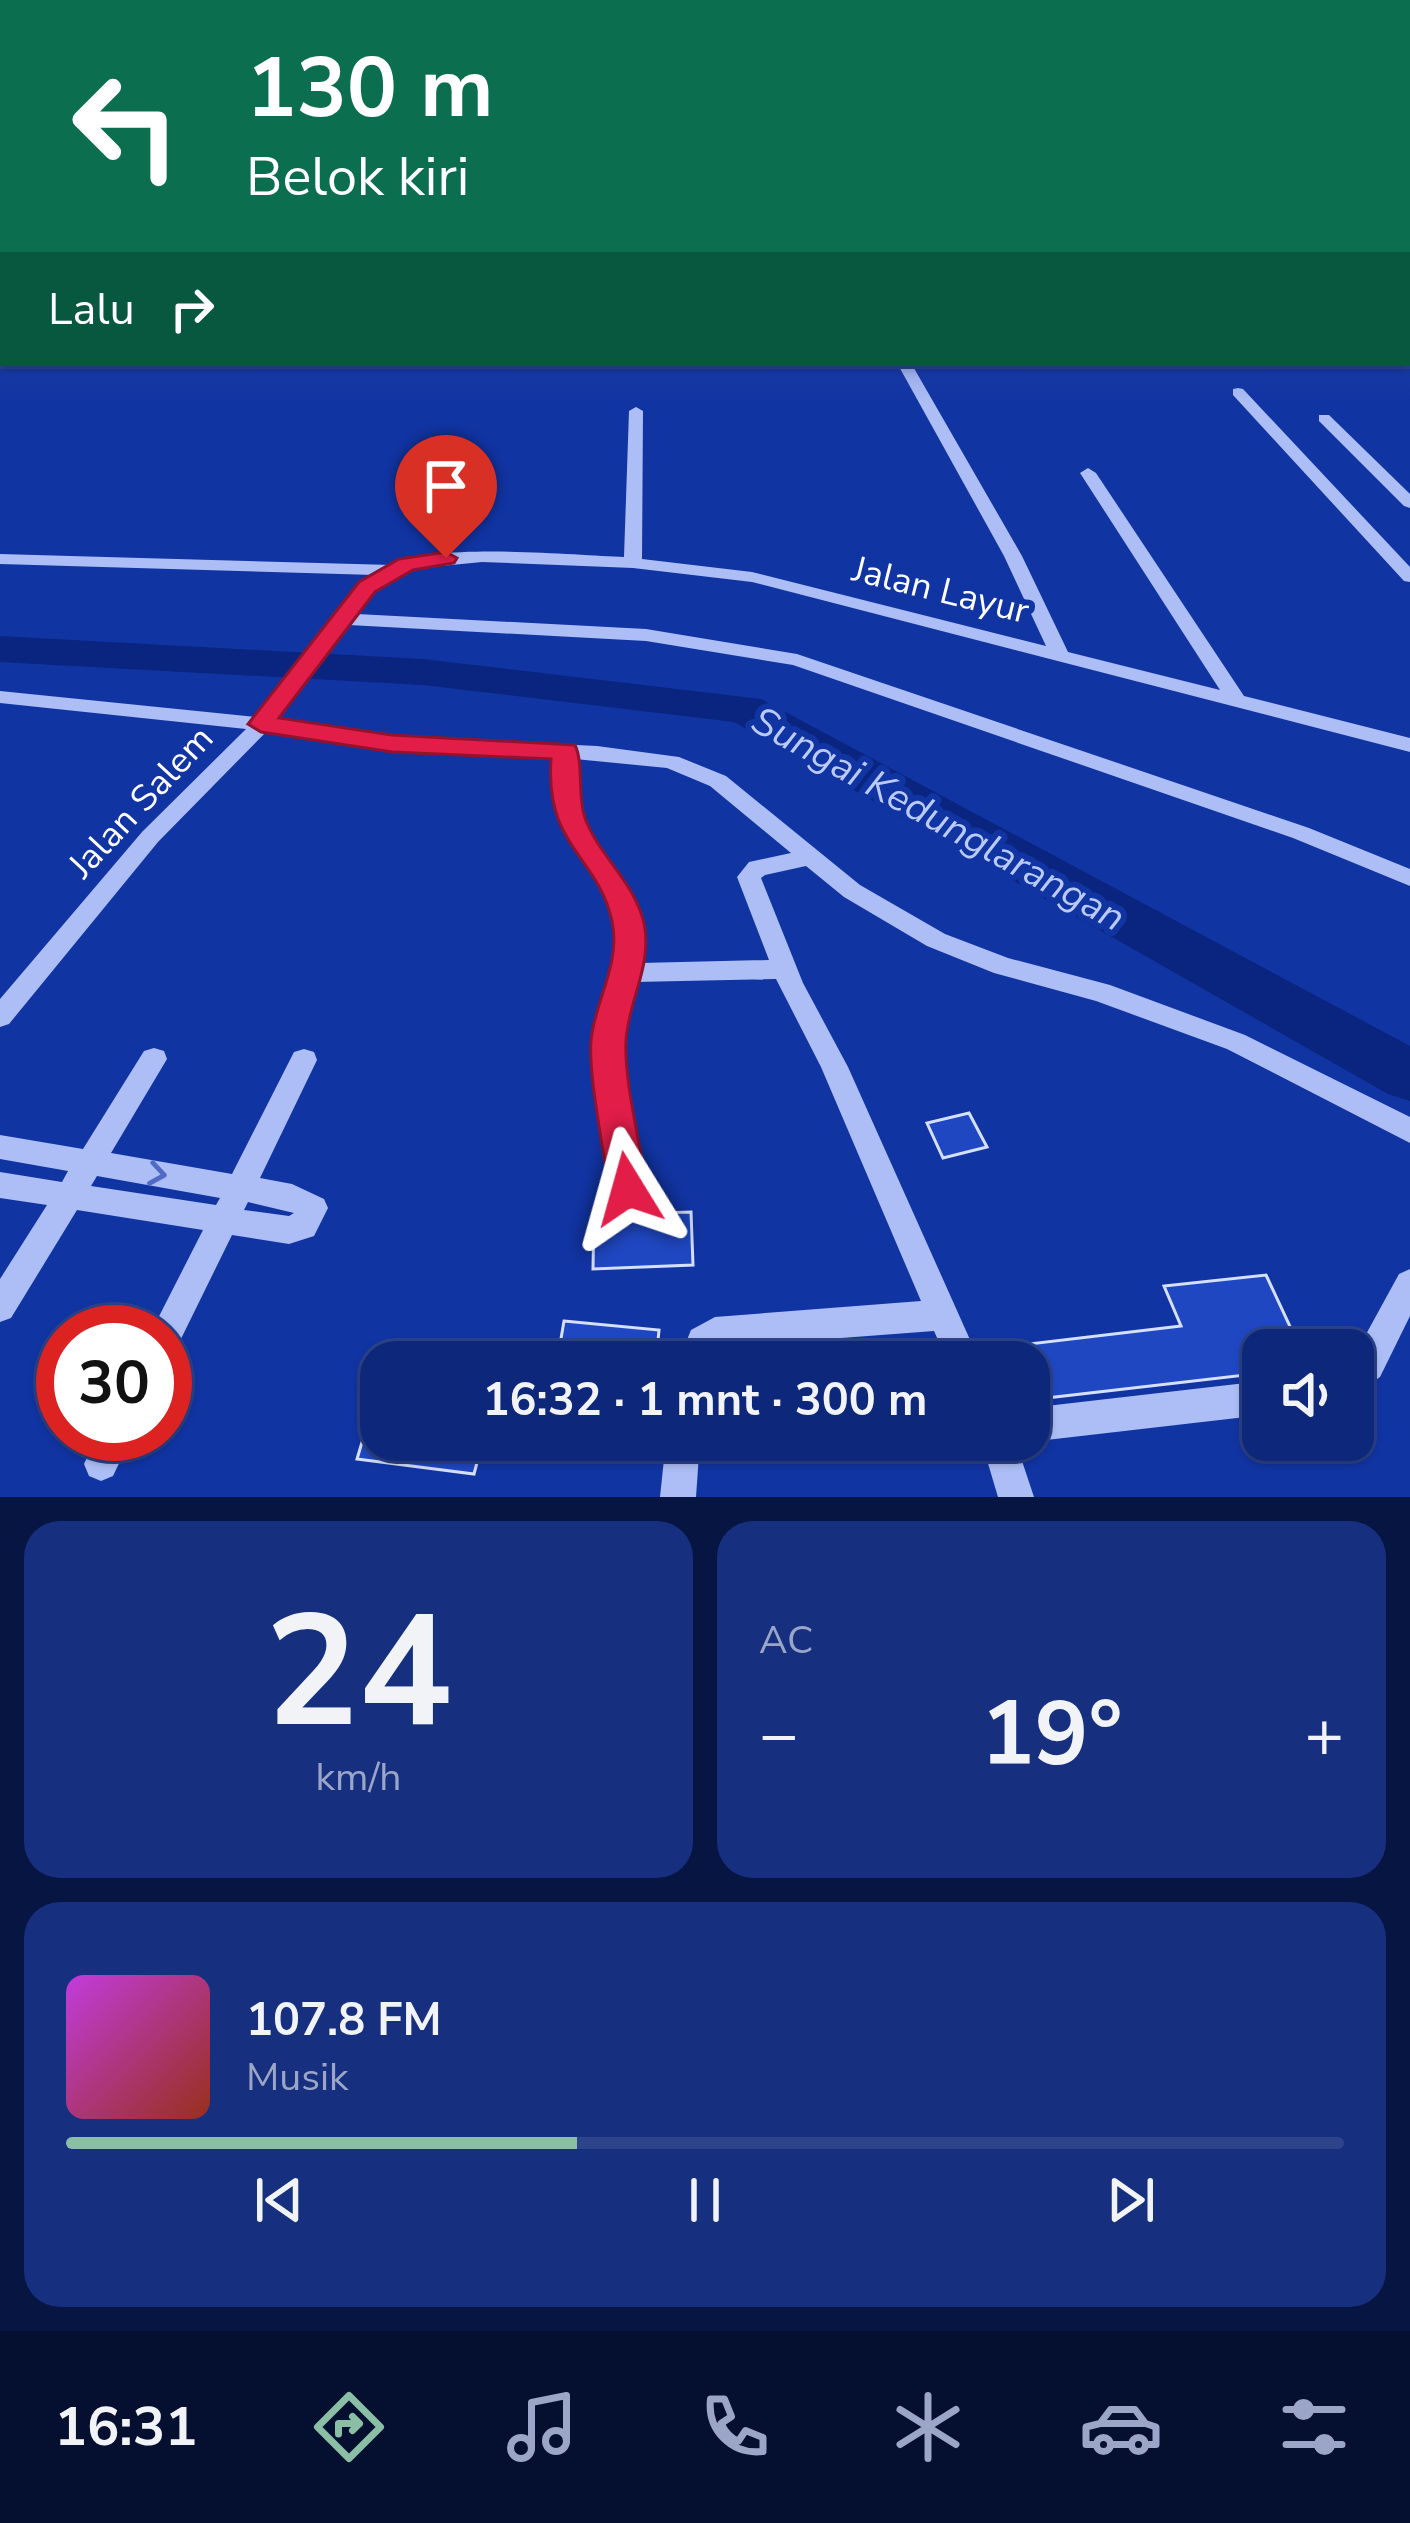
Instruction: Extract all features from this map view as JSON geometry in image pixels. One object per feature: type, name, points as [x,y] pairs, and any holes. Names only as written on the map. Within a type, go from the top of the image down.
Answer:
[{"type":"street","points":[[906,366],[1013,556],[1059,653]]},
{"type":"street","points":[[1238,392],[1410,577]]},
{"type":"street","points":[[633,563],[636,411]]},
{"type":"street","points":[[1324,418],[1410,503]]},
{"type":"street","points":[[1088,473],[1236,699]]},
{"type":"street","name":"Jalan Layur","points":[[0,559],[392,570],[446,558],[633,563],[805,588],[1410,745]]},
{"type":"street","name":"Jalan Salem","points":[[0,1017],[151,837],[280,706],[367,587],[392,570]]},
{"type":"street","points":[[338,627],[646,635],[796,660],[1301,833],[1410,878]]},
{"type":"street","points":[[0,697],[261,724],[392,743],[671,762],[718,781],[882,912],[935,940],[1004,966],[1102,992],[1236,1042],[1410,1131]]},
{"type":"street","points":[[566,752],[563,791],[571,818],[579,839],[618,894],[629,926],[627,973],[608,1041],[628,1189]]},
{"type":"street","points":[[810,856],[757,868],[748,877],[784,969],[834,1067],[954,1341]]},
{"type":"street","points":[[627,973],[784,969]]},
{"type":"street","points":[[0,1307],[154,1059]]},
{"type":"street","points":[[182,1305],[304,1060]]},
{"type":"street","points":[[0,1148],[240,1188],[305,1201],[313,1208],[311,1219],[289,1230],[0,1185]]},
{"type":"street","points":[[1374,1354],[1410,1284]]},
{"type":"street","points":[[703,1341],[715,1332],[942,1315]]},
{"type":"street","points":[[1050,1422],[1242,1400]]},
{"type":"street","points":[[678,1497],[681,1461]]},
{"type":"street","points":[[1005,1461],[1016,1497]]},
{"type":"building","points":[[969,1113],[987,1147],[943,1158],[927,1123]]},
{"type":"building","points":[[691,1212],[693,1265],[593,1269],[594,1215]]},
{"type":"building","points":[[1266,1275],[1291,1329],[1242,1329],[1242,1375],[1050,1398],[1050,1342],[1181,1326],[1164,1286]]},
{"type":"building","points":[[564,1321],[659,1330],[658,1341],[561,1341]]},
{"type":"building","points":[[373,1461],[477,1461],[474,1474]]},
{"type":"waterway","name":"Sungai Kedunglarangan","points":[[0,649],[423,672],[745,709],[1410,1076]]},
{"type":"route","points":[[446,558],[407,564],[367,587],[280,706],[261,724],[325,737],[566,752],[563,791],[571,818],[579,839],[618,894],[629,926],[627,973],[608,1041],[628,1189]]}]
